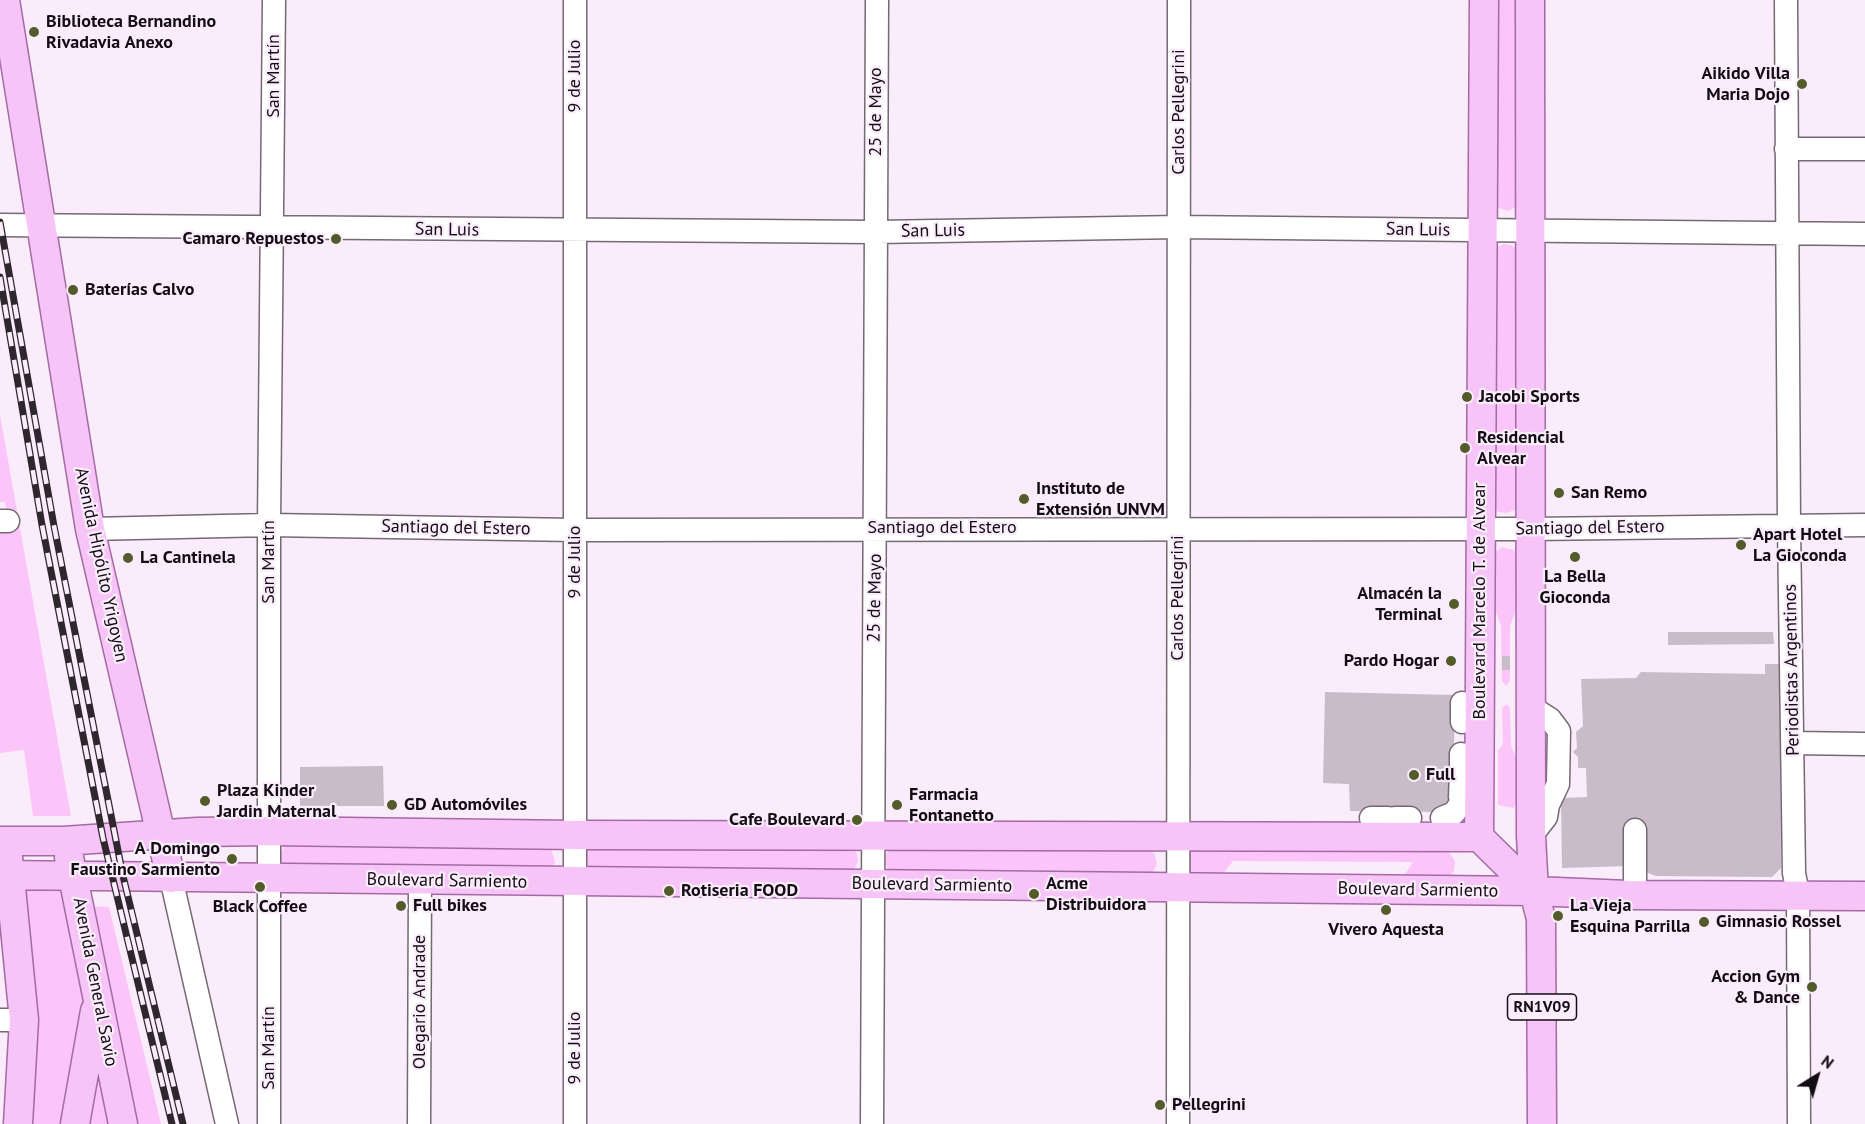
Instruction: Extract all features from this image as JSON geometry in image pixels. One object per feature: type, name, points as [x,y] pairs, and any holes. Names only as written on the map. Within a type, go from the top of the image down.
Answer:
[{"type":"main road","name":"Avenida Hipólito Yrigoyen","points":[[5,0],[90,529],[171,878]]},
{"type":"main road","name":"Boulevard Marcelo T. de Alvear","points":[[1479,837],[1484,0]]},
{"type":"main road","name":"RN1V09","points":[[1530,0],[1531,707],[1542,790],[1531,836],[1534,891],[1541,919],[1542,1124]]},
{"type":"main road","points":[[18,1124],[4,841],[63,841],[160,834],[270,831],[1179,838],[1479,837],[1534,891]]},
{"type":"main road","name":"Avenida General Savio","points":[[63,841],[74,874],[123,1124]]},
{"type":"main road","name":"Boulevard Sarmiento","points":[[5,875],[1865,896]]},
{"type":"main road","name":"RN1V09","points":[[1526,1124],[1528,919],[1534,891]]},
{"type":"main road","points":[[75,1124],[98,994]]},
{"type":"street","name":"San Martín","points":[[269,1124],[269,525],[274,0]]},
{"type":"street","name":"9 de Julio","points":[[574,1124],[575,0]]},
{"type":"street","name":"25 de Mayo","points":[[872,1124],[877,0]]},
{"type":"street","name":"Carlos Pellegrini","points":[[1178,1124],[1179,0]]},
{"type":"street","name":"Periodistas Argentinos","points":[[1786,0],[1789,526],[1794,873],[1798,894],[1799,1124]]},
{"type":"street","points":[[1786,148],[1865,149]]},
{"type":"street","name":"San Luis","points":[[0,225],[876,232],[1179,227],[1865,234]]},
{"type":"street","name":"Santiago del Estero","points":[[90,529],[269,525],[575,530],[876,527],[1531,529],[1865,525]]},
{"type":"street","points":[[1792,743],[1865,744]]},
{"type":"street","points":[[1454,807],[1461,766]]},
{"type":"street","points":[[1635,830],[1635,887]]},
{"type":"street","name":"Avenida Hipólito Yrigoyen","points":[[171,878],[227,1124]]},
{"type":"street","name":"Olegario Andrade","points":[[419,1124],[420,880]]},
{"type":"shaded area","points":[[1493,0],[1520,0],[1518,206],[1508,211],[1496,207]]},
{"type":"shaded area","points":[[1504,244],[1511,245],[1517,250],[1516,509],[1507,513],[1498,512],[1492,505],[1496,248]]},
{"type":"shaded area","points":[[0,415],[71,816],[33,816],[24,750],[0,753],[0,531],[10,530],[5,502],[0,502]]},
{"type":"shaded area","points":[[1502,547],[1514,550],[1518,558],[1518,604],[1510,626],[1510,681],[1506,686],[1502,681],[1501,625],[1492,602],[1493,554]]},
{"type":"shaded area","points":[[1507,704],[1510,708],[1511,746],[1516,757],[1516,805],[1513,808],[1498,805],[1498,751],[1503,744],[1502,708]]},
{"type":"shaded area","points":[[286,844],[551,848],[555,862],[552,868],[282,864],[280,854]]},
{"type":"shaded area","points":[[590,845],[851,846],[857,854],[858,861],[853,871],[587,869],[585,850]]},
{"type":"shaded area","points":[[889,849],[1149,849],[1155,855],[1157,864],[1152,874],[889,872],[884,859]]},
{"type":"shaded area","points":[[1447,849],[1455,861],[1454,871],[1449,877],[1401,880],[1413,862],[1233,861],[1219,879],[1191,875],[1186,869],[1191,850]]},
{"type":"shaded area","points":[[63,887],[85,991],[62,1124],[32,1124],[38,1020],[24,891]]},
{"type":"shaded area","points":[[89,906],[109,907],[161,1124],[137,1124]]},
{"type":"shaded area","points":[[97,1066],[112,1124],[86,1124]]},
{"type":"building","points":[[1668,632],[1773,632],[1774,644],[1668,645]]},
{"type":"building","points":[[1502,656],[1510,656],[1510,670],[1502,670]]},
{"type":"building","points":[[1765,664],[1780,664],[1781,868],[1772,877],[1656,876],[1630,866],[1562,868],[1561,798],[1587,797],[1586,768],[1578,768],[1578,757],[1573,752],[1577,748],[1576,732],[1583,726],[1581,679],[1636,678],[1641,672],[1765,674]]},
{"type":"building","points":[[1325,692],[1455,695],[1453,801],[1441,812],[1350,811],[1349,784],[1323,783]]},
{"type":"building","points":[[383,766],[384,806],[300,806],[300,767]]},
{"type":"railway","points":[[0,222],[54,526],[123,876],[183,1124]]},
{"type":"railway","points":[[0,277],[42,525],[103,838],[172,1124]]},
{"type":"place","name":"Biblioteca Bernandino Rivadavia Anexo","points":[[34,32]]},
{"type":"place","name":"Aikido Villa Maria Dojo","points":[[1802,84]]},
{"type":"place","name":"Camaro Repuestos","points":[[336,239]]},
{"type":"place","name":"Baterías Calvo","points":[[73,290]]},
{"type":"place","name":"Jacobi Sports","points":[[1467,397]]},
{"type":"place","name":"Residencial Alvear","points":[[1465,448]]},
{"type":"place","name":"San Remo","points":[[1559,493]]},
{"type":"place","name":"Instituto de Extensión UNVM","points":[[1024,499]]},
{"type":"place","name":"Apart Hotel La Gioconda","points":[[1741,545]]},
{"type":"place","name":"La Bella Gioconda","points":[[1575,557]]},
{"type":"place","name":"La Cantinela","points":[[128,558]]},
{"type":"place","name":"Almacén la Terminal","points":[[1454,604]]},
{"type":"place","name":"Pardo Hogar","points":[[1451,661]]},
{"type":"place","name":"Full","points":[[1414,775]]},
{"type":"place","name":"Plaza Kinder Jardin Maternal","points":[[205,801]]},
{"type":"place","name":"GD Automóviles","points":[[392,805]]},
{"type":"place","name":"Farmacia Fontanetto","points":[[897,805]]},
{"type":"place","name":"Cafe Boulevard","points":[[857,820]]},
{"type":"place","name":"A Domingo Faustino Sarmiento","points":[[232,859]]},
{"type":"place","name":"Black Coffee","points":[[260,887]]},
{"type":"place","name":"Rotiseria FOOD","points":[[669,891]]},
{"type":"place","name":"Acme Distribuidora","points":[[1034,894]]},
{"type":"place","name":"Full bikes","points":[[401,906]]},
{"type":"place","name":"Vivero Aquesta","points":[[1386,910]]},
{"type":"place","name":"La Vieja Esquina Parrilla","points":[[1558,916]]},
{"type":"place","name":"Gimnasio Rossel","points":[[1704,922]]},
{"type":"place","name":"Accion Gym & Dance","points":[[1812,987]]},
{"type":"place","name":"Pellegrini","points":[[1160,1105]]}]
